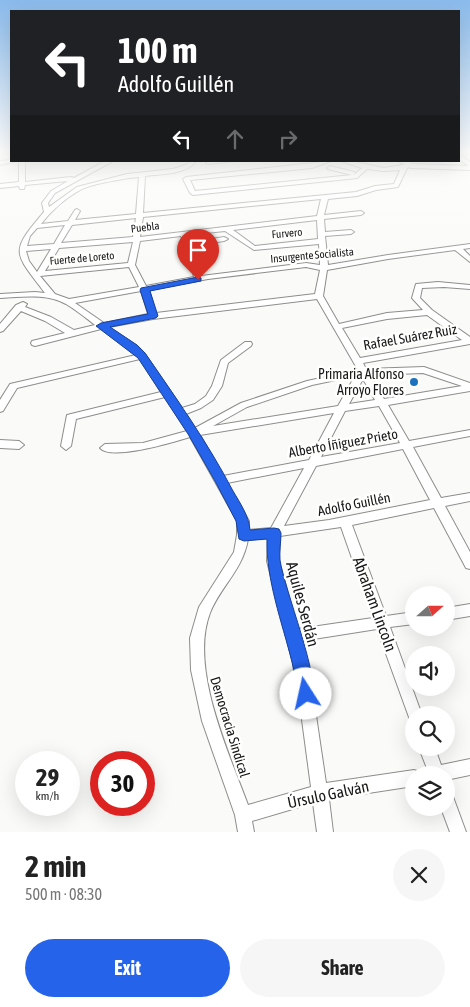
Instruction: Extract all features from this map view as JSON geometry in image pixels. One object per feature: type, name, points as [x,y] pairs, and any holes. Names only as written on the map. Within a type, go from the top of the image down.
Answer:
[{"type":"street","points":[[47,212],[45,203],[48,197],[59,190]]},
{"type":"street","points":[[52,296],[38,274],[25,261],[22,249],[28,236],[47,212],[79,190]]},
{"type":"street","points":[[142,190],[138,239],[131,265],[145,290],[153,316]]},
{"type":"street","points":[[192,190],[194,193],[222,190]]},
{"type":"street","points":[[37,226],[141,216],[230,219],[324,198],[357,194],[370,190]]},
{"type":"street","points":[[324,198],[320,217],[324,268],[320,296],[362,372],[407,446],[470,564]]},
{"type":"street","points":[[38,274],[77,211]]},
{"type":"street","name":"Puebla","points":[[22,249],[182,234],[230,219],[361,214]]},
{"type":"street","name":"Furvero","points":[[230,219],[254,248],[351,232]]},
{"type":"street","points":[[182,234],[190,244],[224,239]]},
{"type":"street","name":"Insurgente Socialista","points":[[68,302],[198,280],[306,265],[324,268],[470,246]]},
{"type":"street","points":[[457,248],[470,260]]},
{"type":"street","points":[[198,280],[197,274],[209,262],[212,251]]},
{"type":"street","name":"Fuerte de Loreto","points":[[38,274],[131,265]]},
{"type":"street","points":[[470,288],[438,283],[418,286],[415,293],[416,298],[429,312],[470,341]]},
{"type":"street","points":[[0,329],[19,307],[35,294]]},
{"type":"street","points":[[0,301],[4,296],[35,294],[52,296],[68,302],[134,348],[142,356],[193,433],[221,480],[243,521],[244,535]]},
{"type":"street","points":[[35,343],[101,326],[153,316],[320,296]]},
{"type":"street","points":[[19,307],[48,319],[72,333]]},
{"type":"street","points":[[336,327],[387,316],[429,312]]},
{"type":"street","name":"Rafael Suárez Ruiz","points":[[356,361],[470,341]]},
{"type":"street","points":[[179,413],[198,406],[210,398],[218,386],[224,362],[248,344]]},
{"type":"street","points":[[0,409],[13,386],[142,356]]},
{"type":"street","points":[[193,433],[244,405],[310,383],[362,372],[424,370],[470,387]]},
{"type":"street","points":[[274,533],[362,372]]},
{"type":"street","points":[[105,448],[143,447],[193,433],[470,387]]},
{"type":"street","points":[[66,446],[72,417],[166,394]]},
{"type":"street","name":"Alberto Íñiguez Prieto","points":[[221,480],[470,433]]},
{"type":"street","points":[[0,444],[19,445]]},
{"type":"street","name":"Adolfo Guillén","points":[[244,535],[274,533],[345,522],[470,497]]},
{"type":"street","name":"Abraham Lincoln","points":[[345,522],[412,706]]},
{"type":"street","name":"Aquiles Serdán","points":[[274,533],[273,561],[303,674],[321,792],[325,832]]},
{"type":"street","name":"Democracia Sindical","points":[[244,535],[240,553],[204,611],[197,638],[198,670],[210,721],[246,832]]},
{"type":"street","points":[[455,612],[470,610]]},
{"type":"street","points":[[293,636],[405,619]]},
{"type":"street","points":[[455,771],[470,767]]},
{"type":"street","name":"Úrsulo Galván","points":[[242,815],[321,792],[405,779]]},
{"type":"street","points":[[452,816],[458,832]]},
{"type":"place","name":"Primaria Alfonso Arroyo Flores","points":[[414,382]]},
{"type":"route","points":[[198,280],[145,290],[153,316],[101,326],[134,348],[142,356],[193,433],[221,480],[243,521],[244,535],[274,533],[273,561],[303,674],[306,694]]}]
